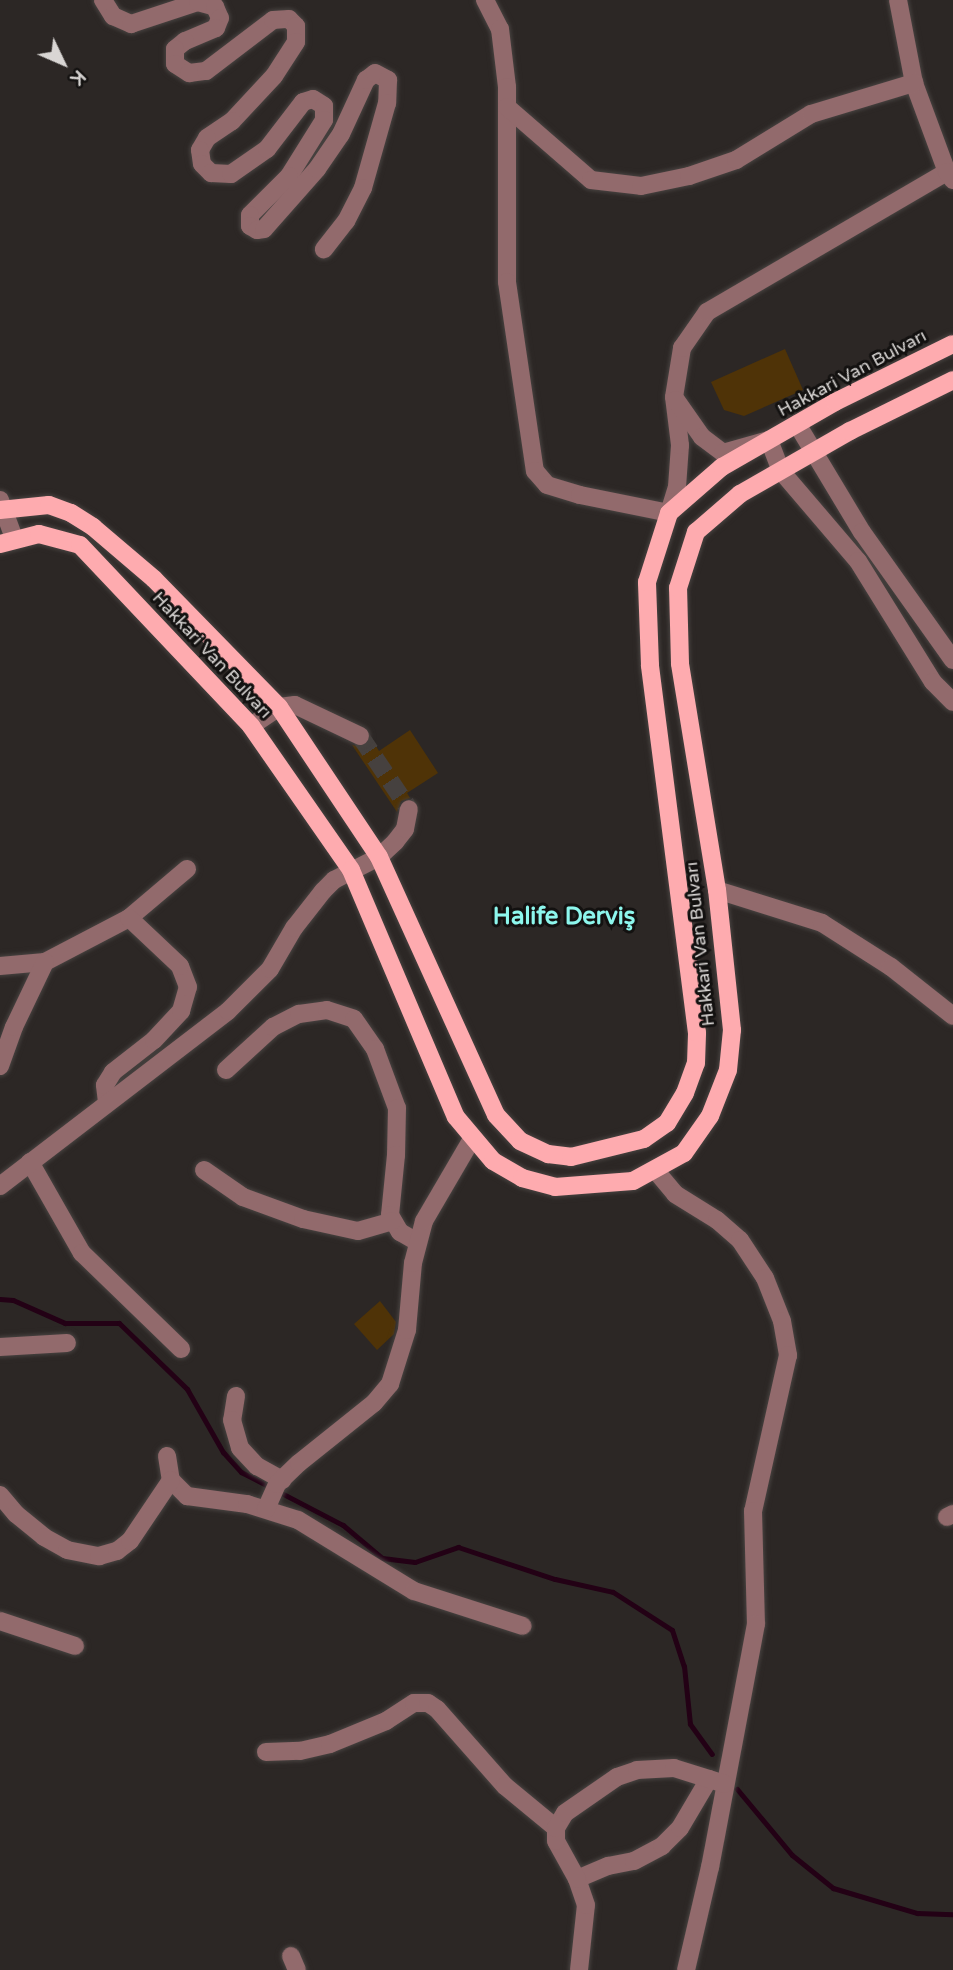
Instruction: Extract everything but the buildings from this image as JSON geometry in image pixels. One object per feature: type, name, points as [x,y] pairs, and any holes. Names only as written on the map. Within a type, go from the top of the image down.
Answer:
[{"type":"main road","name":"Hakkari Van Bulvarı","points":[[2,506],[49,505],[71,513],[93,527],[155,579],[279,707],[379,857],[496,1115],[520,1141],[548,1154],[571,1157],[644,1139],[667,1123],[685,1093],[696,1063],[697,1033],[649,665],[647,582],[669,513],[722,467],[797,424],[953,344]]},
{"type":"main road","name":"Hakkari Van Bulvarı","points":[[7,541],[39,534],[80,545],[251,726],[351,870],[456,1117],[472,1139],[494,1161],[522,1178],[555,1187],[633,1181],[656,1171],[684,1153],[710,1116],[729,1070],[732,1030],[718,890],[680,663],[678,588],[696,532],[740,494],[815,451],[953,380]]},
{"type":"street","points":[[485,0],[500,29],[507,107],[507,282],[536,471],[547,485],[580,495],[669,513],[677,487],[680,445],[674,397],[682,348],[707,312],[950,176],[914,83],[898,0]]},
{"type":"street","points":[[104,2],[113,16],[131,24],[198,2],[215,7],[220,18],[216,28],[185,41],[175,49],[174,64],[189,73],[206,71],[273,20],[289,19],[296,26],[296,42],[274,76],[232,121],[207,138],[201,150],[206,169],[218,176],[231,174],[267,149],[303,102],[313,99],[324,106],[324,120],[289,176],[250,215],[250,226],[257,230],[264,229],[324,160],[345,125],[366,80],[375,74],[388,80],[387,103],[370,169],[354,205],[324,249]]},
{"type":"street","points":[[507,107],[591,180],[641,186],[689,176],[736,160],[811,114],[914,83]]},
{"type":"street","points":[[674,397],[702,437],[723,453],[769,440],[781,471],[858,561],[933,682],[953,702]]},
{"type":"street","points":[[797,424],[862,532],[953,660]]},
{"type":"street","points":[[2,506],[7,541]]},
{"type":"street","points":[[251,726],[279,707],[295,705],[360,736]]},
{"type":"street","points":[[3,1184],[228,1011],[270,969],[313,902],[334,880],[379,857],[405,829],[408,809]]},
{"type":"street","points":[[0,966],[45,962],[129,918],[187,869]]},
{"type":"street","points":[[718,890],[822,923],[891,967],[953,1016]]},
{"type":"street","points":[[107,1102],[105,1085],[113,1072],[154,1040],[181,1011],[188,987],[180,966],[129,918]]},
{"type":"street","points":[[0,1066],[14,1027],[45,962]]},
{"type":"street","points":[[226,1069],[273,1027],[299,1014],[327,1010],[354,1019],[375,1049],[397,1108],[396,1155],[388,1208],[392,1221],[400,1232],[417,1242]]},
{"type":"street","points":[[167,1456],[171,1480],[182,1493],[193,1498],[273,1493],[374,1403],[390,1384],[407,1330],[417,1242],[433,1201],[472,1139]]},
{"type":"street","points":[[30,1162],[82,1253],[181,1349]]},
{"type":"street","points":[[0,1164],[3,1184]]},
{"type":"street","points":[[204,1170],[243,1197],[303,1219],[358,1231],[392,1221]]},
{"type":"street","points":[[656,1171],[675,1194],[717,1220],[740,1240],[765,1278],[782,1321],[788,1355],[752,1511],[756,1624],[717,1781],[686,1970]]},
{"type":"street","points":[[0,1347],[67,1343]]},
{"type":"street","points":[[236,1396],[232,1420],[240,1448],[257,1466],[273,1493],[298,1520],[414,1591],[523,1626]]},
{"type":"street","points":[[0,1494],[16,1514],[44,1537],[67,1550],[99,1556],[117,1551],[130,1541],[171,1480]]},
{"type":"street","points":[[0,1621],[75,1646]]},
{"type":"street","points":[[266,1752],[300,1751],[330,1744],[386,1721],[414,1703],[428,1703],[437,1709],[505,1786],[556,1828]]},
{"type":"street","points":[[579,1970],[586,1905],[577,1879],[556,1841],[556,1828],[565,1813],[617,1777],[637,1770],[674,1768],[717,1781]]},
{"type":"street","points":[[577,1879],[608,1866],[634,1861],[662,1846],[680,1828],[717,1781]]},
{"type":"waterway","points":[[0,1299],[13,1300],[65,1323],[119,1323],[187,1389],[223,1452],[241,1472],[343,1525],[382,1558],[415,1562],[458,1547],[555,1579],[613,1592],[672,1630],[684,1666],[690,1724],[712,1754]]},
{"type":"waterway","points":[[737,1789],[792,1855],[833,1888],[917,1913],[953,1914]]},
{"type":"tunnel","points":[[360,736],[409,809]]},
{"type":"district","name":"Halife Derviş","points":[[564,917]]}]
